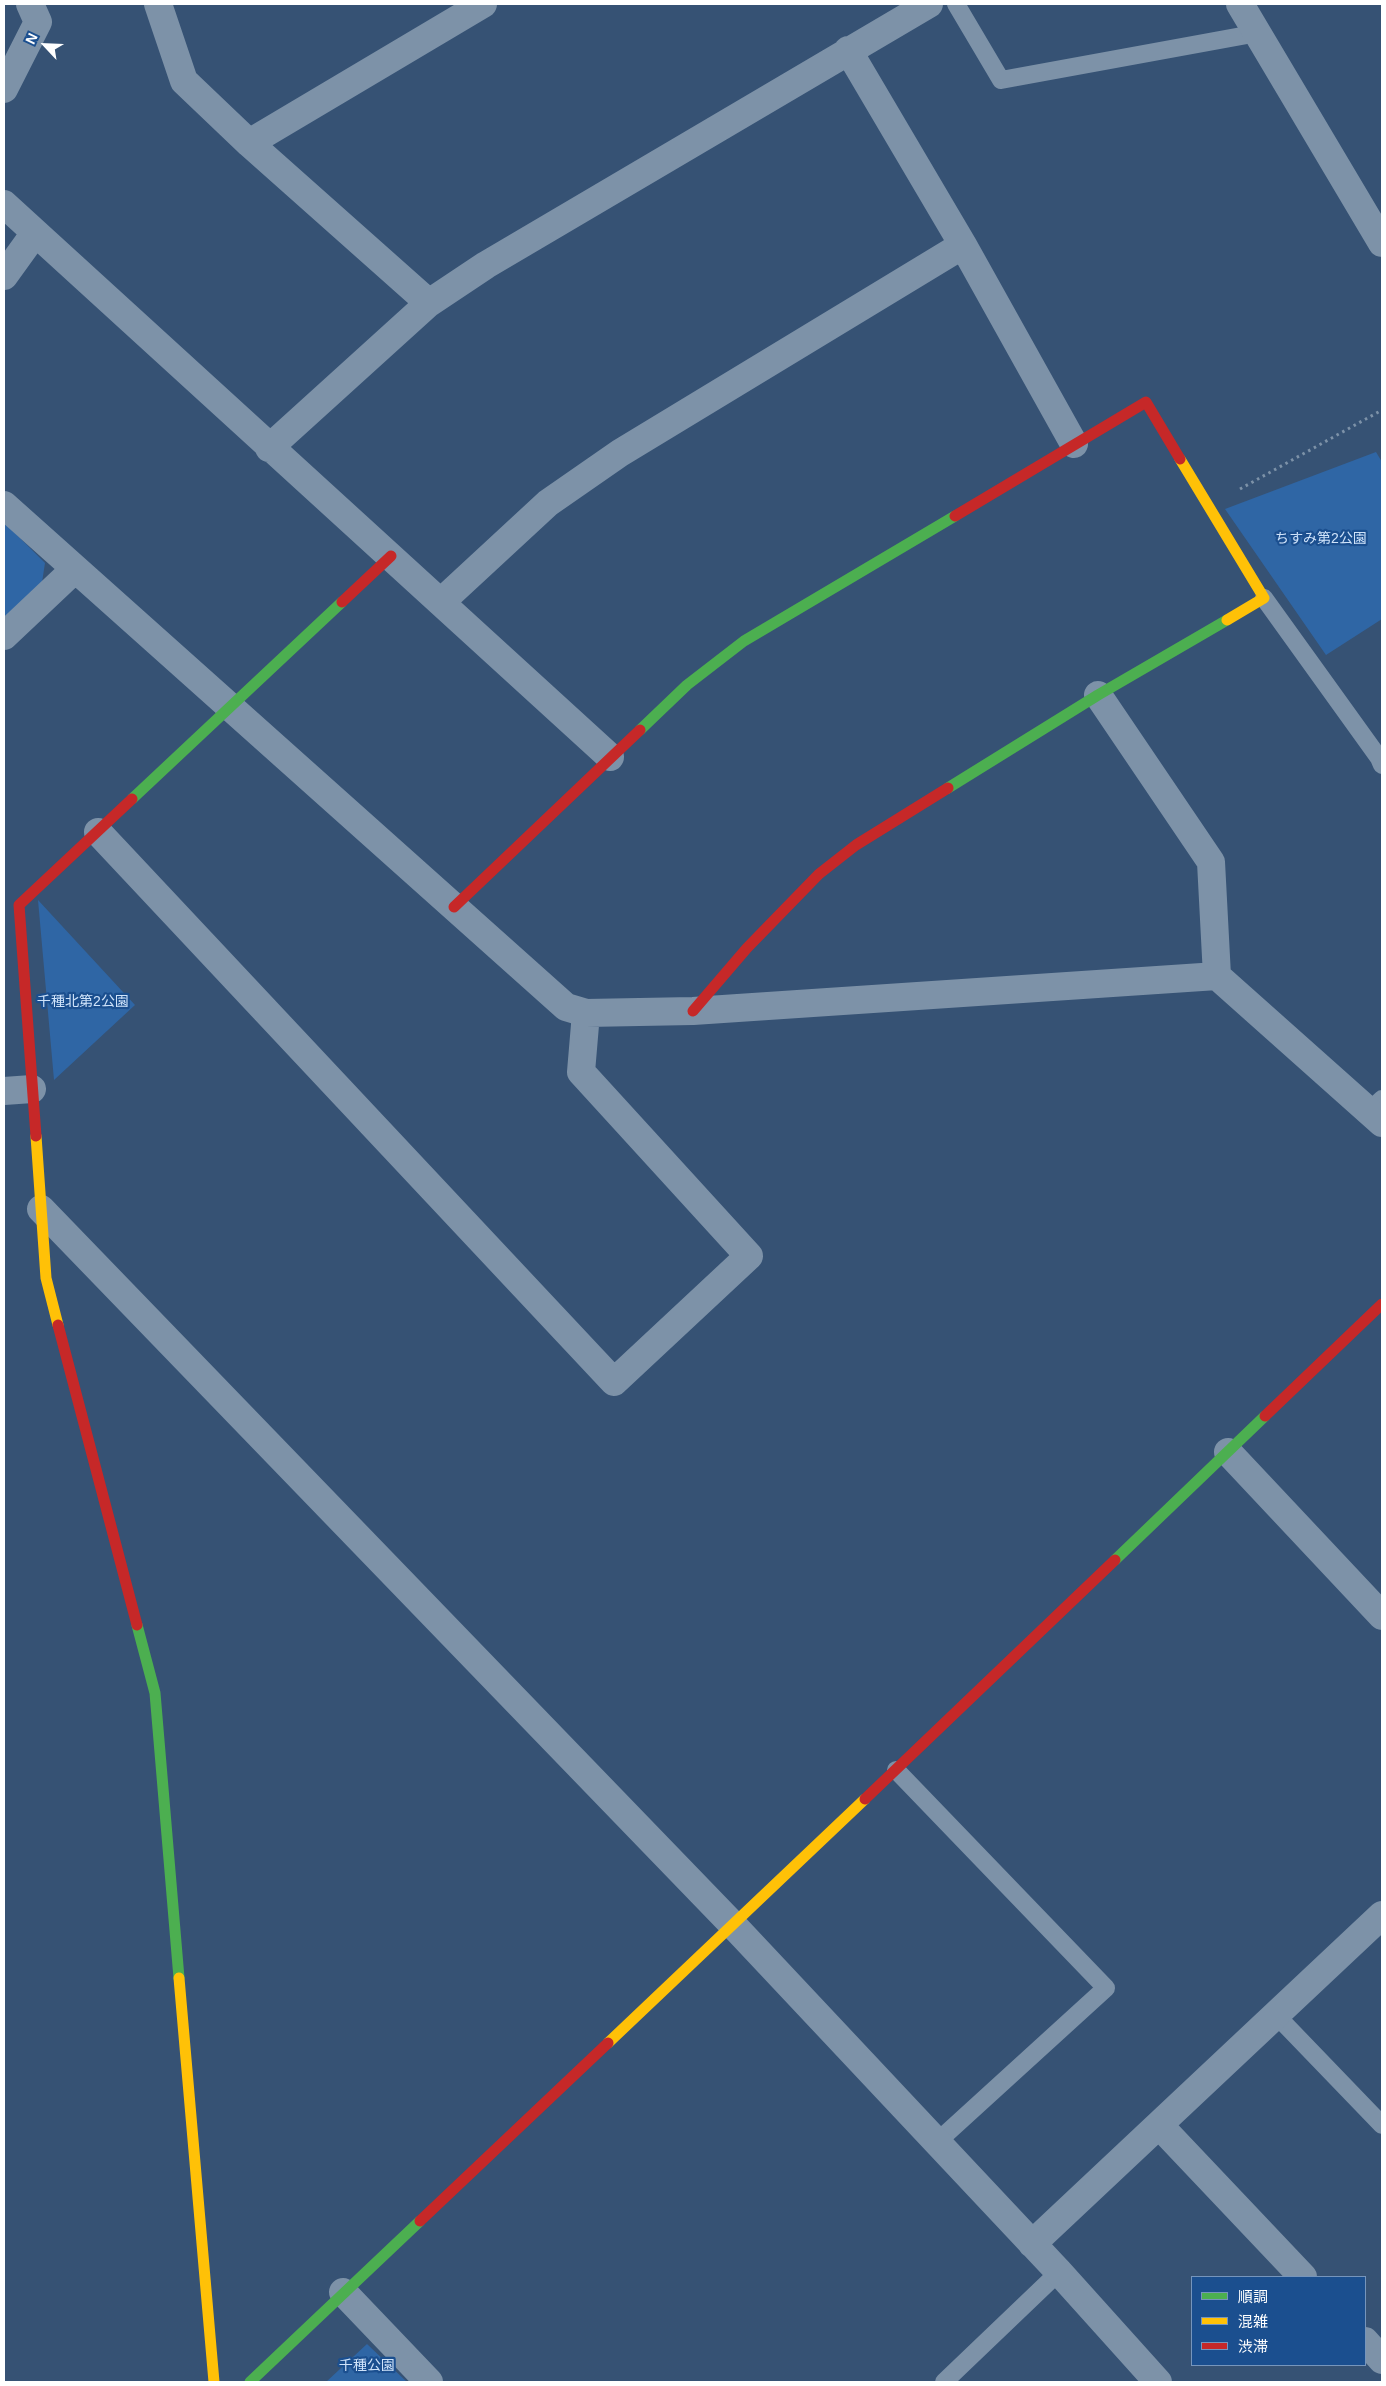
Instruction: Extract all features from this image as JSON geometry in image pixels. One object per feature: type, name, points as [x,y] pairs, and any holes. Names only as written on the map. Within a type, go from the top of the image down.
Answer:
[{"type":"street","points":[[4,90],[38,22],[30,4]]},
{"type":"street","points":[[158,4],[184,82],[249,143],[429,303]]},
{"type":"street","points":[[249,143],[482,4]]},
{"type":"street","points":[[269,448],[429,303],[486,265],[929,4]]},
{"type":"street","points":[[1240,4],[1382,244]]},
{"type":"street","points":[[848,50],[963,246],[1074,444]]},
{"type":"street","points":[[4,204],[269,448],[391,556],[610,757]]},
{"type":"street","points":[[4,276],[36,233]]},
{"type":"street","points":[[441,602],[548,503],[620,453],[963,246]]},
{"type":"street","points":[[454,907],[687,685],[744,641],[1146,402],[1264,598],[1098,695],[856,845],[819,874],[747,948],[693,1011]]},
{"type":"street","points":[[4,504],[566,1007],[586,1013],[693,1011],[1217,976],[1378,1111]]},
{"type":"street","points":[[214,2382],[155,1694],[46,1278],[19,904],[391,556]]},
{"type":"street","points":[[4,636],[75,569]]},
{"type":"street","points":[[1098,695],[1211,862],[1217,976]]},
{"type":"street","points":[[98,832],[614,1382],[749,1256],[580,1072],[586,1013]]},
{"type":"street","points":[[4,1091],[32,1089]]},
{"type":"street","points":[[41,1209],[733,1925],[1059,2272],[1158,2382]]},
{"type":"street","points":[[250,2382],[896,1770],[1228,1452],[1380,1311]]},
{"type":"street","points":[[1228,1452],[1382,1616]]},
{"type":"street","points":[[1032,2244],[1382,1915]]},
{"type":"street","points":[[1158,2125],[1303,2276]]},
{"type":"street","points":[[343,2292],[429,2382]]},
{"type":"street","points":[[1366,2343],[1382,2360]]},
{"type":"lane","points":[[956,4],[1001,80],[1258,33]]},
{"type":"lane","points":[[1264,598],[1380,758],[1382,765]]},
{"type":"lane","points":[[896,1770],[1106,1988],[937,2142]]},
{"type":"lane","points":[[1276,2015],[1382,2125]]},
{"type":"lane","points":[[944,2382],[1059,2272]]},
{"type":"path","points":[[1209,506],[1382,410]]},
{"type":"green space","name":"ちすみ第2公園","points":[[1376,452],[1382,462],[1382,619],[1326,655],[1225,509]]},
{"type":"green space","points":[[4,522],[45,563],[41,589],[4,624]]},
{"type":"green space","name":"千種北第2公園","points":[[38,900],[135,1005],[54,1080]]},
{"type":"green space","name":"千種公園","points":[[367,2344],[407,2382],[326,2382]]},
{"type":"traffic: fast","points":[[640,730],[687,685],[744,641],[955,516]]},
{"type":"traffic: fast","points":[[132,799],[342,602]]},
{"type":"traffic: fast","points":[[948,788],[1098,695],[1227,620]]},
{"type":"traffic: fast","points":[[1115,1560],[1265,1416]]},
{"type":"traffic: fast","points":[[137,1625],[155,1693],[179,1978]]},
{"type":"traffic: fast","points":[[250,2382],[420,2221]]},
{"type":"traffic: slow","points":[[1180,459],[1264,598],[1227,620]]},
{"type":"traffic: slow","points":[[36,1136],[46,1278],[58,1325]]},
{"type":"traffic: slow","points":[[608,2043],[865,1799]]},
{"type":"traffic: slow","points":[[179,1978],[214,2382]]},
{"type":"traffic: jam","points":[[955,516],[1146,402],[1180,459]]},
{"type":"traffic: jam","points":[[342,602],[391,556]]},
{"type":"traffic: jam","points":[[454,907],[640,730]]},
{"type":"traffic: jam","points":[[693,1011],[747,948],[819,874],[856,845],[948,788]]},
{"type":"traffic: jam","points":[[36,1136],[19,905],[132,799]]},
{"type":"traffic: jam","points":[[1265,1416],[1382,1304]]},
{"type":"traffic: jam","points":[[58,1325],[137,1625]]},
{"type":"traffic: jam","points":[[865,1799],[1115,1560]]},
{"type":"traffic: jam","points":[[420,2221],[608,2043]]}]
